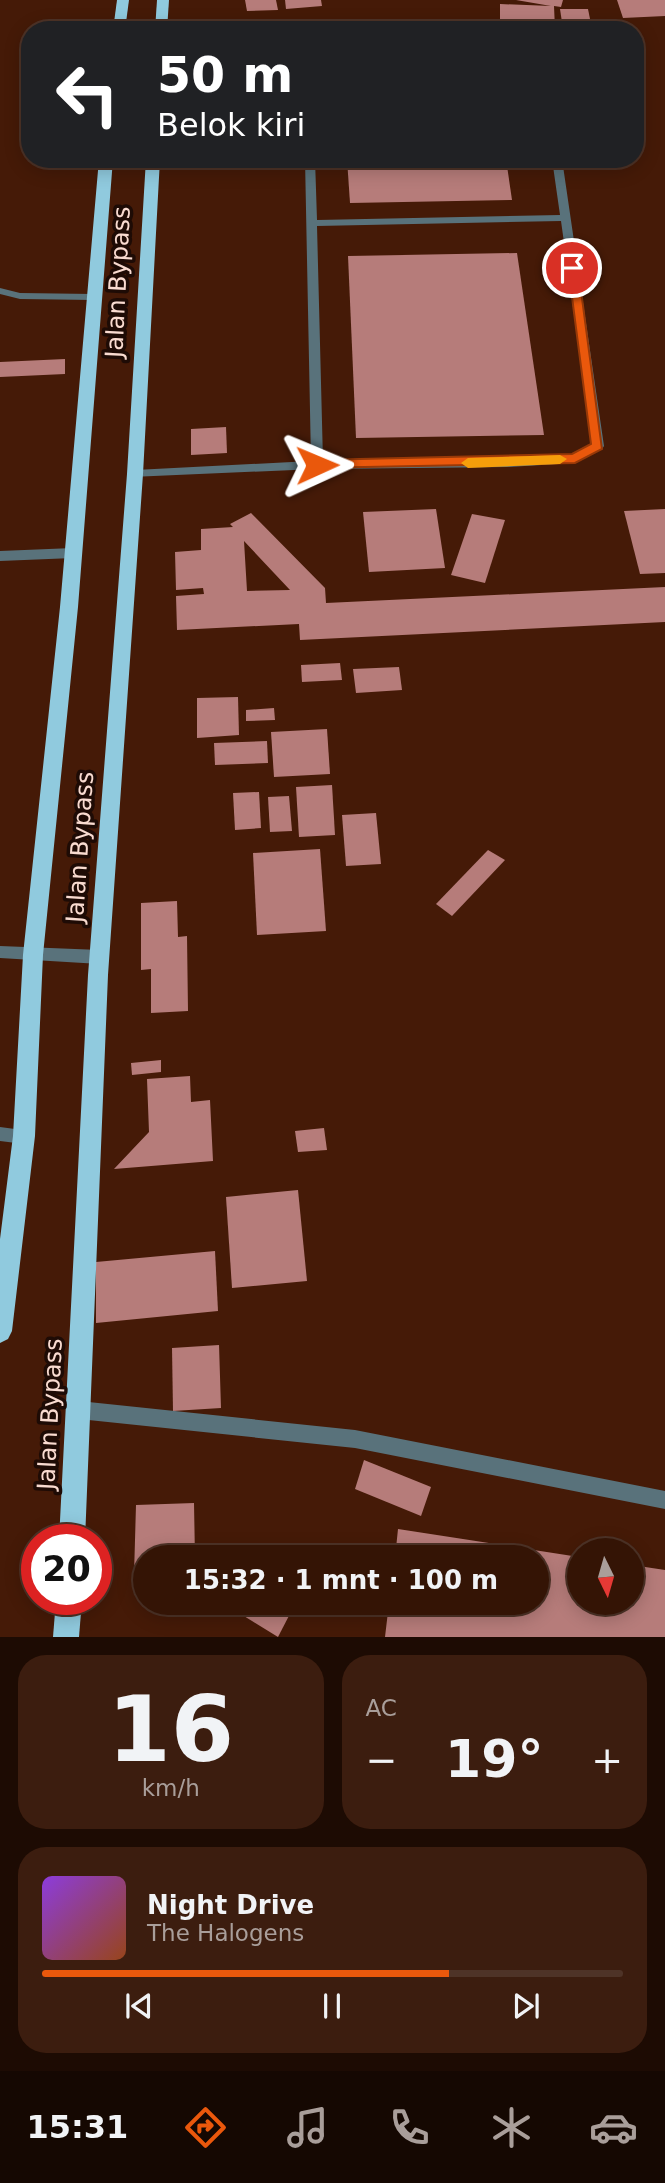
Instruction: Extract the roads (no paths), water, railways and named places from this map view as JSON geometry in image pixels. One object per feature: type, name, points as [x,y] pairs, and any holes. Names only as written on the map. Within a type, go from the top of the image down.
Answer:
[{"type":"highway","points":[[120,21],[123,0]]},
{"type":"highway","points":[[162,21],[163,0]]},
{"type":"highway","name":"Jalan Bypass","points":[[0,1331],[24,1136],[33,954],[73,553],[105,168]]},
{"type":"highway","name":"Jalan Bypass","points":[[73,1524],[100,957],[135,474],[152,168]]},
{"type":"highway","points":[[66,1637],[68,1615]]},
{"type":"lane","points":[[310,168],[317,465]]},
{"type":"lane","points":[[135,474],[317,465],[575,458],[598,446],[558,168]]},
{"type":"lane","points":[[312,223],[565,218]]},
{"type":"lane","points":[[0,291],[20,296],[93,297]]},
{"type":"lane","points":[[0,556],[73,553]]},
{"type":"lane","points":[[0,952],[100,957]]},
{"type":"lane","points":[[0,1134],[24,1136]]},
{"type":"lane","points":[[79,1410],[355,1439],[665,1500]]}]
